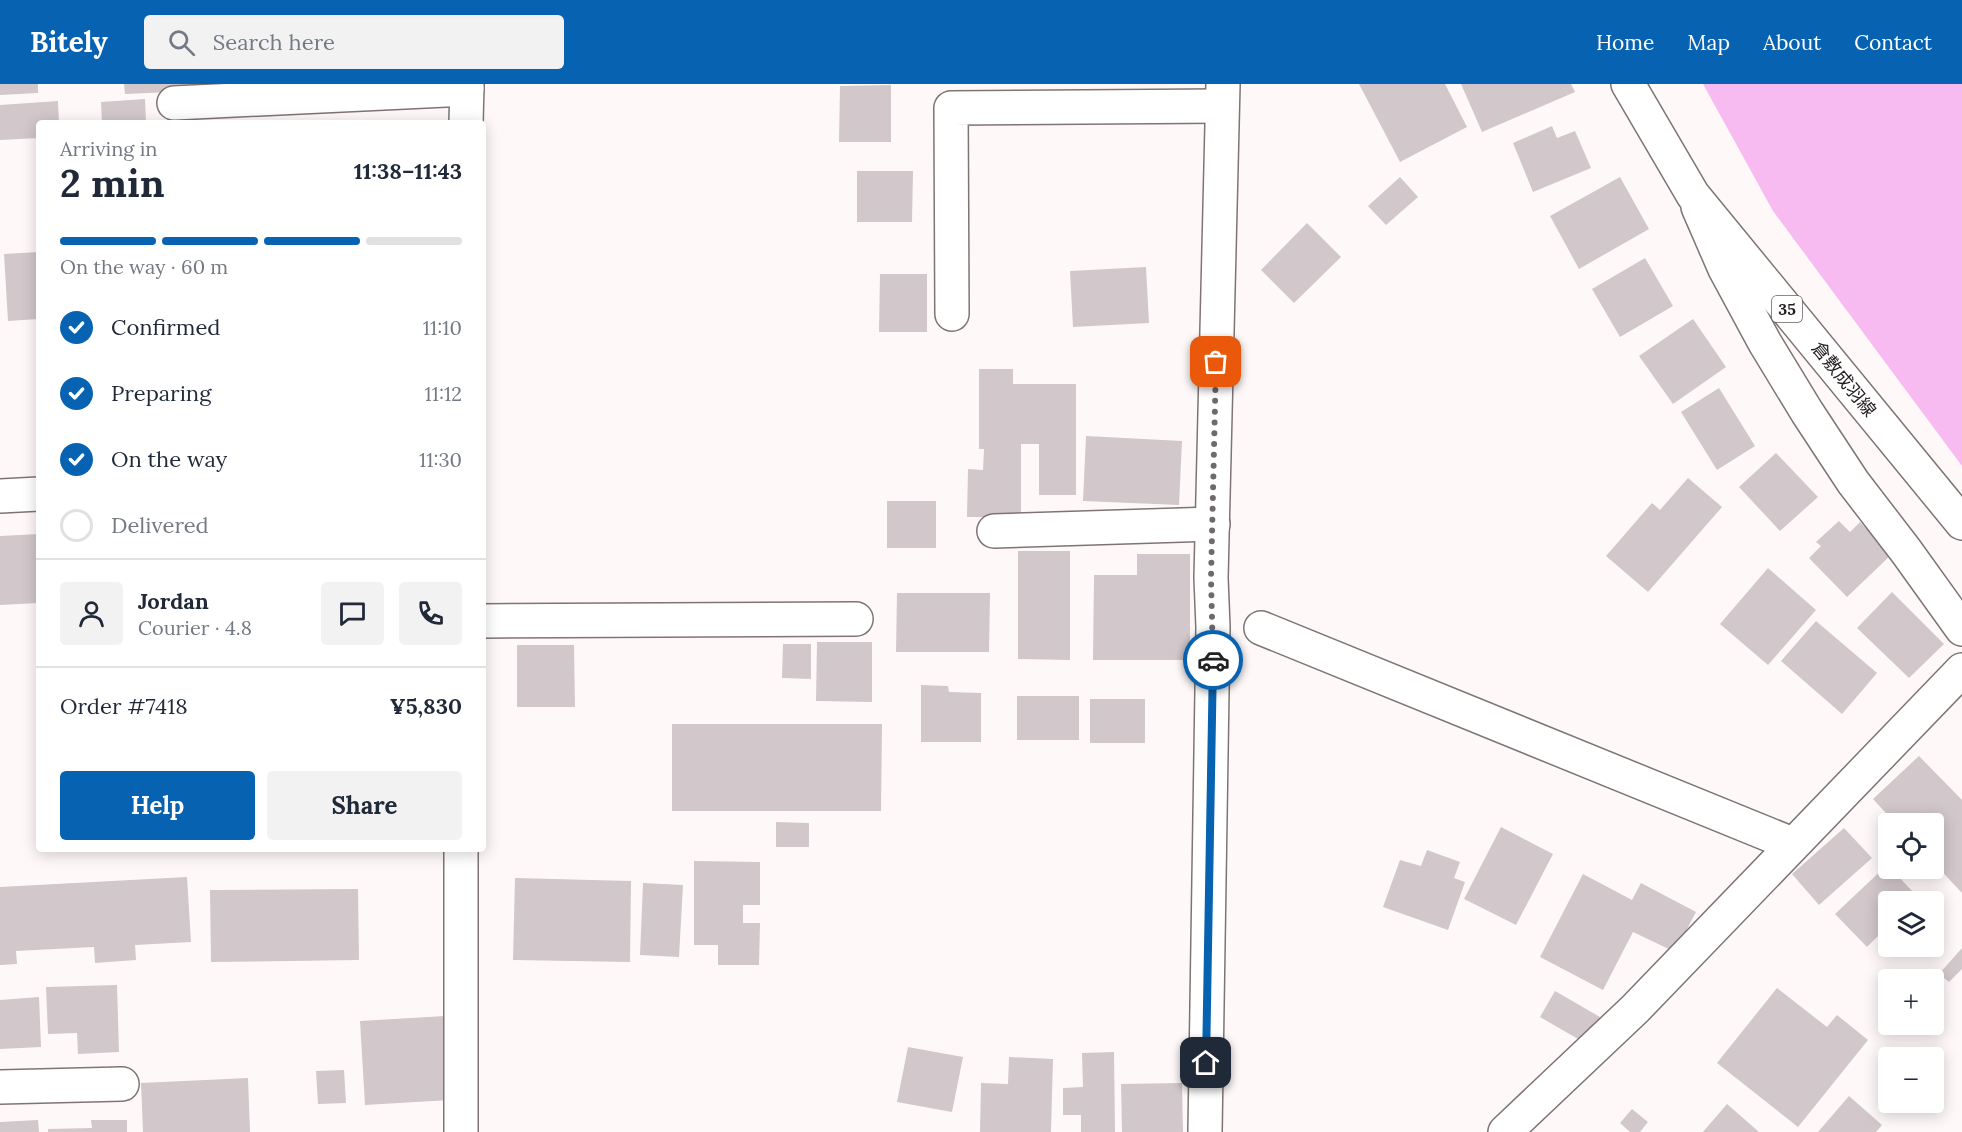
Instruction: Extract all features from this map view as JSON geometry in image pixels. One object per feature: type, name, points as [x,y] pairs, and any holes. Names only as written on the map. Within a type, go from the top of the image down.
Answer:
[{"type":"street","name":"倉敷成羽線","points":[[1628,84],[1693,195],[1962,523]]},
{"type":"street","points":[[174,103],[467,86],[466,120]]},
{"type":"street","points":[[952,314],[951,108],[1222,95],[1211,578],[1213,627],[1205,1132]]},
{"type":"street","points":[[1693,195],[1725,269],[1765,343],[1801,402],[1853,482],[1962,629]]},
{"type":"street","points":[[0,496],[36,494]]},
{"type":"street","points":[[994,531],[1213,524]]},
{"type":"street","points":[[486,621],[856,619]]},
{"type":"street","points":[[1261,628],[1792,844]]},
{"type":"street","points":[[1505,1132],[1635,1009],[1962,670]]},
{"type":"street","points":[[461,852],[461,1132]]},
{"type":"street","points":[[0,1087],[122,1084]]},
{"type":"shaded area","points":[[1703,84],[1962,84],[1962,466],[1773,211]]},
{"type":"building","points":[[0,84],[38,84],[38,93],[0,95]]},
{"type":"building","points":[[124,84],[197,84],[198,91],[125,94]]},
{"type":"building","points":[[1359,84],[1445,84],[1467,127],[1400,162]]},
{"type":"building","points":[[1461,84],[1571,84],[1575,92],[1482,132]]},
{"type":"building","points":[[891,85],[891,142],[839,142],[840,86]]},
{"type":"building","points":[[145,99],[146,120],[102,120],[101,102]]},
{"type":"building","points":[[58,101],[59,120],[36,120],[36,138],[0,140],[0,105]]},
{"type":"building","points":[[1552,126],[1557,138],[1575,131],[1591,168],[1533,192],[1513,143]]},
{"type":"building","points":[[857,171],[913,171],[912,222],[857,222]]},
{"type":"building","points":[[1400,177],[1418,197],[1386,225],[1368,206]]},
{"type":"building","points":[[1620,177],[1649,229],[1579,269],[1550,216]]},
{"type":"building","points":[[1307,223],[1341,257],[1294,303],[1261,270]]},
{"type":"building","points":[[36,252],[36,319],[8,321],[4,254]]},
{"type":"building","points":[[1645,258],[1673,306],[1620,337],[1592,289]]},
{"type":"building","points":[[1146,267],[1149,323],[1073,327],[1070,271]]},
{"type":"building","points":[[880,274],[927,274],[927,332],[879,332]]},
{"type":"building","points":[[1693,319],[1726,367],[1673,404],[1639,356]]},
{"type":"building","points":[[979,369],[1013,369],[1013,384],[1076,384],[1076,495],[1039,495],[1039,444],[1021,444],[1021,517],[967,517],[968,469],[983,470],[984,449],[979,449]]},
{"type":"building","points":[[1719,388],[1755,446],[1717,470],[1681,412]]},
{"type":"building","points":[[1086,436],[1182,441],[1179,505],[1083,501]]},
{"type":"building","points":[[1776,453],[1818,497],[1780,531],[1739,487]]},
{"type":"building","points":[[1688,478],[1722,507],[1648,592],[1606,556],[1652,503],[1660,510]]},
{"type":"building","points":[[887,501],[936,501],[936,548],[887,548]]},
{"type":"building","points":[[1839,521],[1850,532],[1860,522],[1891,555],[1847,597],[1809,558],[1821,546],[1816,542]]},
{"type":"building","points":[[36,534],[36,603],[0,605],[0,536]]},
{"type":"building","points":[[1018,551],[1070,551],[1070,660],[1018,659]]},
{"type":"building","points":[[1137,554],[1190,554],[1190,660],[1093,660],[1094,575],[1137,575]]},
{"type":"building","points":[[1768,568],[1816,610],[1768,665],[1720,624]]},
{"type":"building","points":[[1892,592],[1944,644],[1909,678],[1857,628]]},
{"type":"building","points":[[897,593],[990,593],[989,652],[896,652]]},
{"type":"building","points":[[1816,621],[1877,673],[1842,714],[1781,661]]},
{"type":"building","points":[[817,642],[872,642],[872,702],[816,701]]},
{"type":"building","points":[[783,644],[811,644],[811,679],[782,678]]},
{"type":"building","points":[[517,645],[574,645],[575,707],[517,707]]},
{"type":"building","points":[[921,685],[948,686],[949,692],[981,693],[981,742],[921,742]]},
{"type":"building","points":[[1017,696],[1079,696],[1079,740],[1017,740]]},
{"type":"building","points":[[1090,699],[1145,699],[1145,743],[1090,743]]},
{"type":"building","points":[[672,724],[882,724],[881,811],[672,811]]},
{"type":"building","points":[[1919,756],[1962,800],[1962,893],[1944,874],[1944,813],[1886,813],[1873,799]]},
{"type":"building","points":[[776,822],[809,823],[809,847],[776,847]]},
{"type":"building","points":[[1501,827],[1553,854],[1516,925],[1464,899]]},
{"type":"building","points":[[1844,828],[1872,858],[1819,905],[1792,874]]},
{"type":"building","points":[[1427,850],[1460,862],[1454,878],[1465,882],[1448,930],[1383,907],[1400,860],[1421,866]]},
{"type":"building","points":[[694,861],[760,862],[760,905],[743,905],[743,923],[760,923],[759,965],[718,965],[718,945],[694,945]]},
{"type":"building","points":[[1878,873],[1878,879],[1901,879],[1912,891],[1878,891],[1878,936],[1867,947],[1835,914]]},
{"type":"building","points":[[1583,874],[1632,900],[1641,883],[1696,912],[1675,952],[1633,932],[1603,990],[1540,957]]},
{"type":"building","points":[[187,877],[191,942],[135,945],[136,960],[95,963],[94,947],[16,951],[17,964],[0,965],[0,887]]},
{"type":"building","points":[[515,878],[631,881],[630,962],[513,960]]},
{"type":"building","points":[[643,883],[683,885],[679,957],[640,955]]},
{"type":"building","points":[[358,889],[359,960],[211,962],[210,890]]},
{"type":"building","points":[[1962,948],[1962,969],[1949,982],[1944,978],[1943,969]]},
{"type":"building","points":[[117,985],[119,1052],[78,1054],[77,1033],[48,1034],[46,987]]},
{"type":"building","points":[[1777,988],[1827,1027],[1837,1015],[1868,1040],[1798,1127],[1717,1063]]},
{"type":"building","points":[[1555,991],[1600,1017],[1585,1043],[1540,1017]]},
{"type":"building","points":[[39,997],[41,1047],[0,1049],[0,1000]]},
{"type":"building","points":[[445,1016],[450,1100],[365,1105],[360,1021]]},
{"type":"building","points":[[908,1047],[963,1057],[952,1112],[897,1102]]},
{"type":"building","points":[[1114,1052],[1115,1132],[1081,1132],[1081,1115],[1063,1115],[1063,1088],[1083,1087],[1082,1053]]},
{"type":"building","points":[[1009,1057],[1053,1059],[1051,1132],[980,1132],[981,1083],[1008,1084]]},
{"type":"building","points":[[344,1070],[346,1103],[318,1104],[316,1071]]},
{"type":"building","points":[[248,1078],[250,1132],[143,1132],[141,1083]]},
{"type":"building","points":[[1182,1083],[1183,1132],[1122,1132],[1121,1084]]},
{"type":"building","points":[[1849,1096],[1882,1125],[1876,1132],[1818,1132]]},
{"type":"building","points":[[1727,1104],[1759,1132],[1703,1132]]},
{"type":"building","points":[[1632,1109],[1648,1122],[1640,1132],[1630,1132],[1620,1123]]},
{"type":"building","points":[[38,1120],[39,1132],[0,1132],[0,1122]]},
{"type":"building","points":[[91,1120],[127,1120],[127,1132],[48,1132],[48,1129],[92,1128]]},
{"type":"way so far","points":[[1213,660],[1211,578],[1216,362]]},
{"type":"route","points":[[1206,1063],[1213,660]]}]
